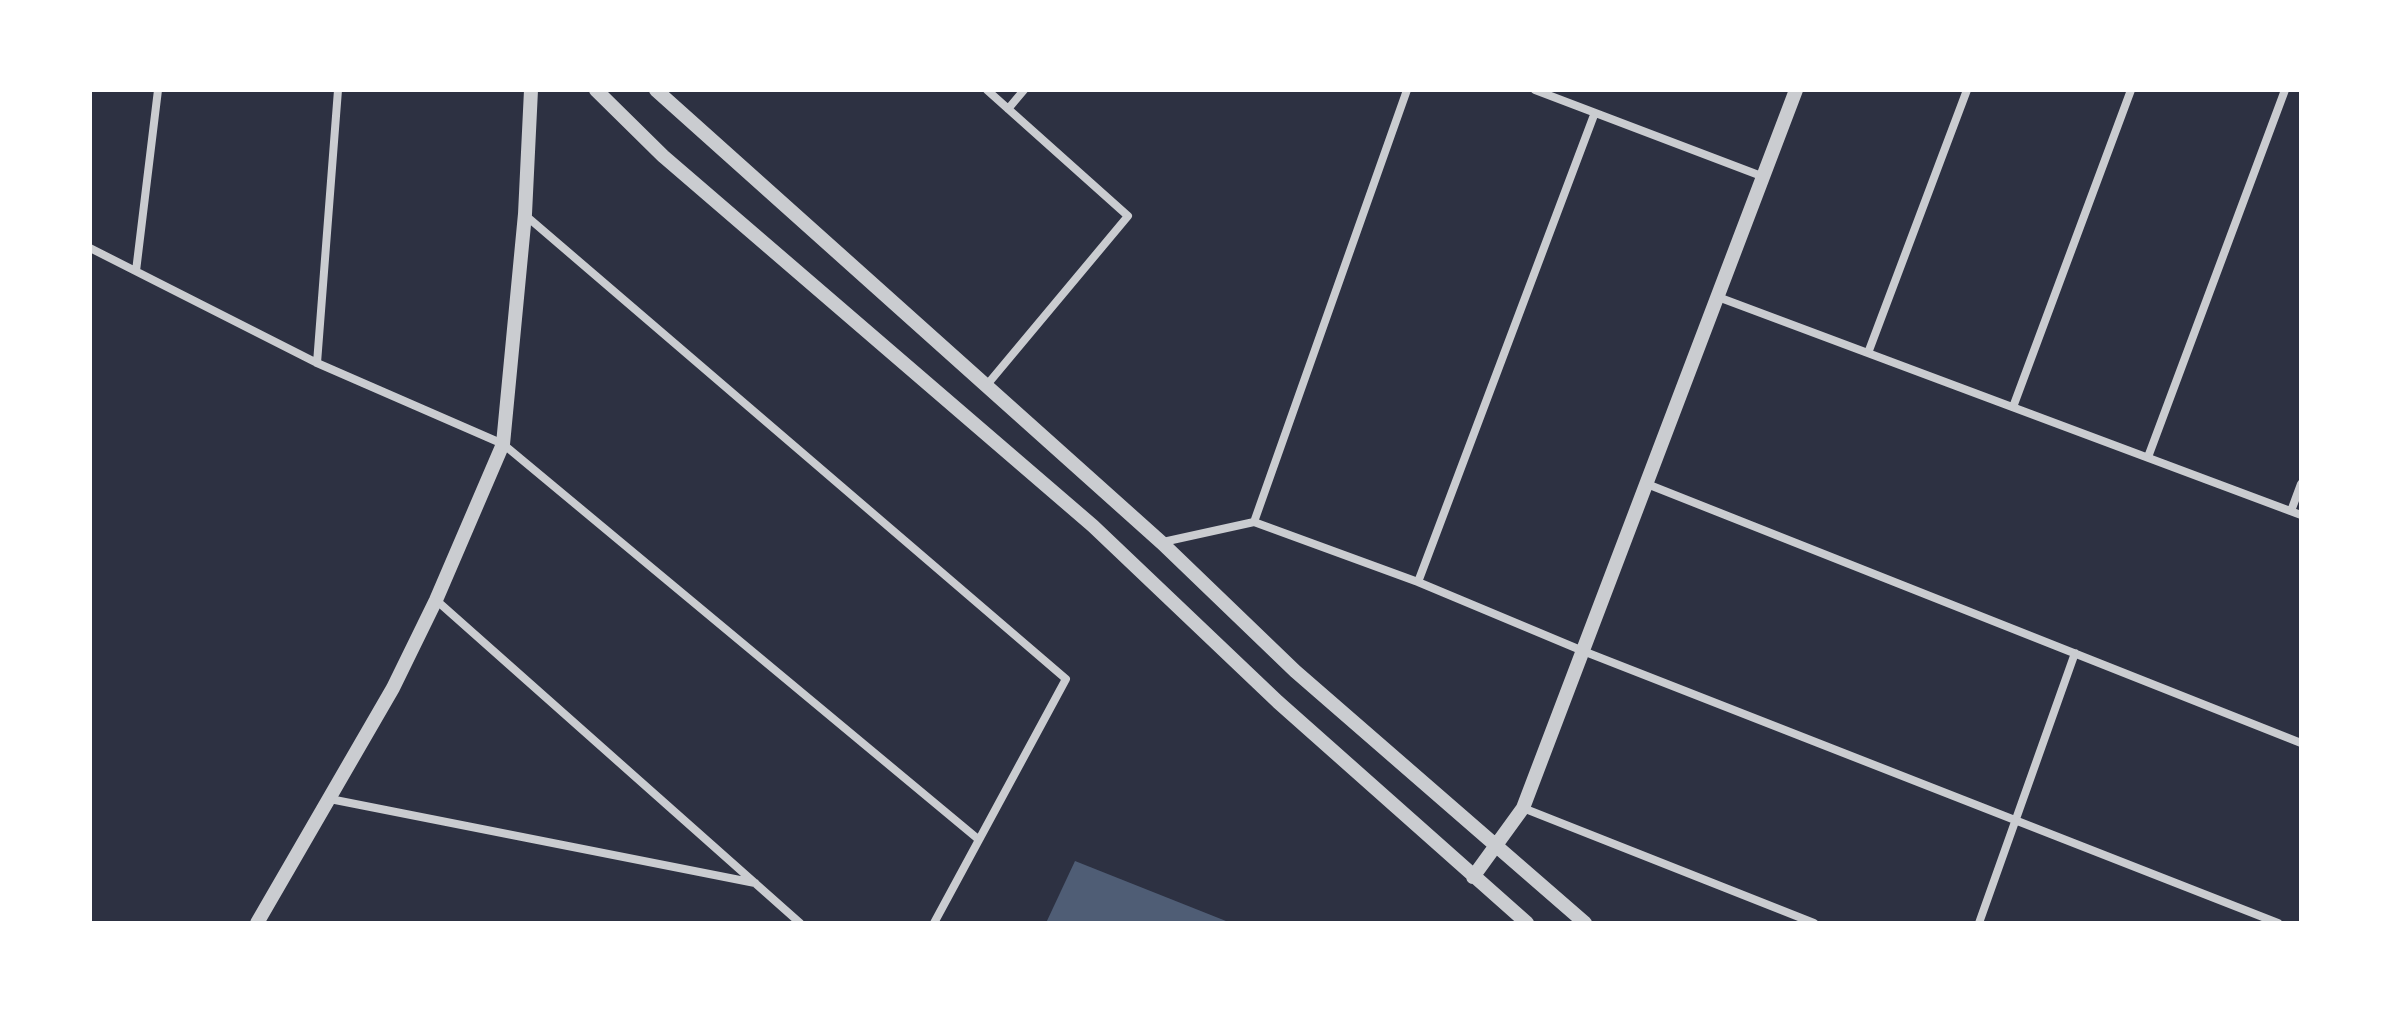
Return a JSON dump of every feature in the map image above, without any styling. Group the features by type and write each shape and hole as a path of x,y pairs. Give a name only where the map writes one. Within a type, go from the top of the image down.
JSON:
{"street":[{"path":"136,271 158,90"},
{"path":"317,363 338,90"},
{"path":"257,923 393,688 436,600 503,444 525,214 531,90"},
{"path":"596,90 687,176 1093,526 1278,702 1527,923"},
{"path":"656,90 1162,543 1295,671 1585,923"},
{"path":"985,387 1128,216 987,90"},
{"path":"1008,109 1024,90"},
{"path":"1254,522 1407,90"},
{"path":"1537,90 1594,115 1764,177"},
{"path":"1473,877 1499,846 1523,808 1796,90"},
{"path":"1868,353 1967,90"},
{"path":"2013,407 2131,90"},
{"path":"2148,457 2285,90"},
{"path":"1418,582 1594,115"},
{"path":"525,214 1066,679 934,923"},
{"path":"90,248 317,363 503,444 978,839"},
{"path":"1718,297 2301,515"},
{"path":"1647,484 2301,743"},
{"path":"2291,511 2301,484"},
{"path":"1162,543 1254,522 1418,582 1583,651 2278,923"},
{"path":"436,600 800,923"},
{"path":"1979,923 2075,653"},
{"path":"330,799 756,883"},
{"path":"1523,808 1814,923"}],"water":[{"path":"1075,861 1231,923 1046,923"}]}
